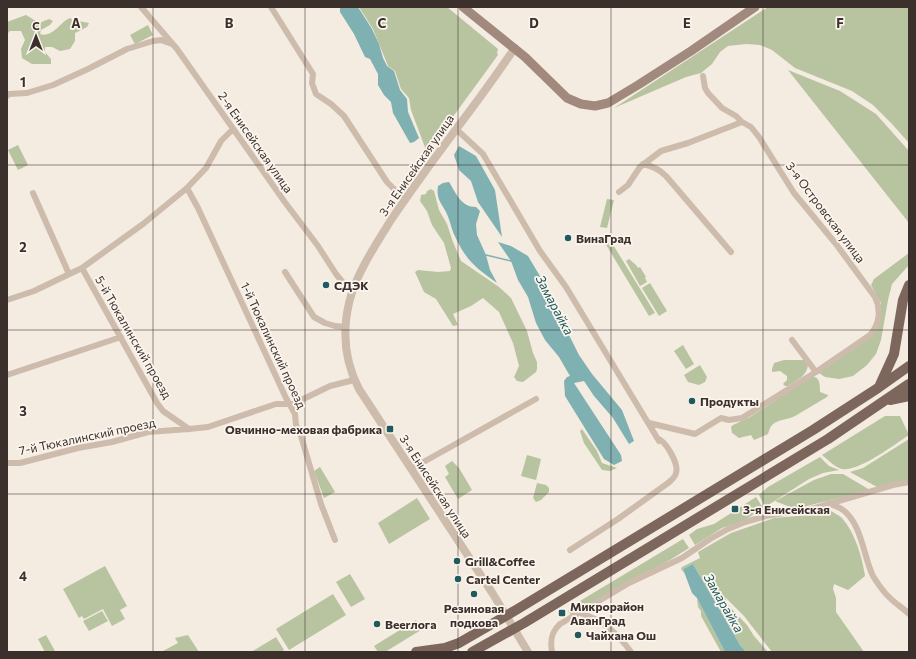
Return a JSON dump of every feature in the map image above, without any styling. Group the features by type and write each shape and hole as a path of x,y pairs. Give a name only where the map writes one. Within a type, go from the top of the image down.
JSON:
{"main road":[{"path":"463,7 515,48 567,98 587,106 601,105 619,97 652,77 755,7"},
{"path":"878,388 894,354 903,300 909,285"},
{"path":"416,652 445,648 458,643 506,616 813,430 909,366"},
{"path":"472,652 815,447 909,384"},
{"path":"886,400 909,396"}],"street":[{"name":"2-я Енисейская улица","path":"141,7 173,45 284,201 318,246 336,274 352,291"},
{"path":"271,7 313,74 312,83 316,94 331,104 344,116 387,182 397,192 406,198"},
{"path":"8,94 26,93 53,85 127,49 153,41 160,40 173,45"},
{"name":"3-я Енисейская улица","path":"515,48 424,172 376,244 352,291 345,327 345,342 347,358 354,380 528,652"},
{"name":"3-я Островская улица","path":"703,76 705,88 715,101 722,108 751,127 759,137 794,193 836,244 878,303 879,314 876,326 870,335 816,372"},
{"path":"619,192 628,185 643,164 660,151 688,143 742,122"},
{"path":"7,300 34,291 82,268 137,229 187,188 206,168 221,141 233,129"},
{"path":"456,129 483,154 540,251 566,287 658,439 661,439 665,443 677,467 674,477 668,483 618,519 570,550"},
{"path":"643,164 651,165 663,173 731,252"},
{"name":"1-й Тюкалинский проезд","path":"187,188 198,208 295,414 296,425 301,436 321,504 335,540"},
{"path":"33,194 70,274"},
{"name":"5-й Тюкалинский проезд","path":"82,268 157,403 167,414 189,429"},
{"path":"285,272 314,317 325,323 345,327"},
{"path":"7,375 121,337"},
{"path":"649,423 695,434 721,418 729,420 742,418 816,372 792,340"},
{"name":"7-й Тюкалинский проезд","path":"7,463 20,463 78,448 112,442 148,432 208,427 276,404 290,404 297,402 330,386 354,380"},
{"path":"411,469 536,399"},
{"path":"552,652 551,640 555,628 629,583 682,558 728,529 766,516 815,508 893,485 909,482"},
{"path":"828,504 840,508 848,515 860,537 873,575 890,599 909,614"},
{"path":"580,613 596,619 615,632 631,652"}],"green space":[{"path":"359,7 447,7 498,49 498,55 436,140 426,150 411,110 409,98 401,89 395,71 388,66 373,29"},
{"path":"768,7 909,7 909,143 873,105 852,91 795,68 772,50 760,45 746,44 728,46 720,52 712,64 701,73 686,77 614,108"},
{"path":"26,15 39,23 49,19 53,21 50,25 41,30 40,34 45,35 53,32 70,18 89,23 87,27 75,33 75,41 70,49 60,51 52,47 45,47 45,52 51,59 51,64 32,64 22,58 21,49 25,40 21,31 10,31 7,34 7,22"},
{"path":"148,25 153,35 135,44 130,35"},
{"path":"788,70 840,91 876,114 909,151 909,223"},
{"path":"18,145 28,165 18,170 8,150"},
{"path":"431,189 434,191 439,210 447,224 461,261 499,287 511,298 527,331 537,362 537,369 536,372 523,382 517,381 514,377 519,366 513,343 499,312 483,298 471,306 453,314 458,325 453,326 436,299 424,292 415,272 418,270 438,272 450,271 451,268 444,243 432,225 427,211 420,201 421,195 426,194 427,191"},
{"path":"607,199 614,200 607,228 600,227"},
{"path":"607,235 655,313 649,316 602,238"},
{"path":"909,253 909,265 892,284 881,340 876,354 867,365 853,376 839,379 825,377 819,373 862,342 879,325 881,303 871,285 874,279"},
{"path":"629,259 638,268 640,267 646,277 647,282 640,286 626,261"},
{"path":"650,283 667,311 659,316 642,288"},
{"path":"683,345 694,364 686,369 674,351"},
{"path":"784,360 804,360 808,365 804,375 788,386 783,384 787,380 787,376 780,371 772,372 774,363"},
{"path":"700,365 707,377 705,382 699,385 688,382 684,375"},
{"path":"811,377 818,379 820,384 820,392 828,395 827,397 795,416 774,423 768,434 754,440 751,435 739,438 732,433 731,427 733,425 750,417"},
{"path":"885,416 900,416 909,435 867,462 849,469 842,469 834,465 822,455"},
{"path":"582,429 597,451 602,463 617,468 610,471 602,470 584,443 580,431"},
{"path":"909,439 909,481 877,487 850,472 863,468"},
{"path":"527,455 541,459 536,480 521,476"},
{"path":"820,457 829,466 839,470 823,473 809,479 765,507 759,495 768,487"},
{"path":"452,461 459,468 472,490 458,499 445,477 449,474 445,466"},
{"path":"320,467 335,492 324,498 314,471"},
{"path":"831,474 843,474 870,490 795,509 775,501 814,480"},
{"path":"537,483 546,485 549,488 549,492 541,500 536,502 533,498"},
{"path":"756,497 763,508 745,520 722,528 695,545 689,535 697,529 714,524"},
{"path":"417,498 430,519 389,544 378,523"},
{"path":"831,511 841,517 847,524 857,545 862,561 865,576 848,590 834,584 833,589 836,598 836,612 864,652 772,652 744,616 725,597 728,605 747,625 754,636 768,652 746,652 740,645 693,564 683,569 685,574 681,569 682,567 700,558 698,552 731,533 774,518 809,515"},
{"path":"683,539 689,548 670,560 571,615 568,611 580,601"},
{"path":"105,566 127,606 120,610 125,619 112,626 103,609 84,619 82,616 79,618 63,589"},
{"path":"350,574 365,599 351,607 336,582"},
{"path":"333,594 346,615 289,650 276,629"},
{"path":"697,598 725,652 721,652 701,616"},
{"path":"102,611 108,621 89,631 83,621"},
{"path":"416,620 421,630 385,652 378,652 374,646"},
{"path":"46,635 55,651 54,652 45,652 38,639"},
{"path":"188,635 199,652 161,652 178,643 175,638"},
{"path":"276,637 284,650 281,652 251,652"}],"water":[{"path":"340,7 358,7 372,29 387,66 394,71 400,90 407,99 408,112 419,138 414,142 410,143 393,113 391,102 384,95 378,85 378,74 370,59 365,57 354,34 340,12"},
{"path":"459,146 476,156 495,190 502,237 478,202 471,181 459,170 454,155"},
{"path":"449,182 457,195 466,205 476,207 480,211 476,224 477,235 486,255 490,270 497,283 470,261 457,241 447,214 439,200 438,194 438,186"},
{"path":"498,242 511,246 528,256 556,303 566,329 579,355 592,374 622,410 634,441 629,444 613,418 594,396 584,381 574,383 621,455 622,461 614,465 604,459 565,396 564,381 570,376 559,357 545,340 536,323 528,297 518,280 511,261"},
{"path":"693,564 740,645 746,652 725,652 697,598 692,593 683,569"}],"waterway":[{"name":"Замарайка","path":"486,255 511,261"}],"place":[{"name":"ВинаГрад","path":"568,238"},
{"name":"СДЭК","path":"326,285"},
{"name":"Продукты","path":"692,401"},
{"name":"Овчинно-меховая фабрика","path":"390,429"},
{"name":"3-я Енисейская","path":"735,509"},
{"name":"Grill&Coffee","path":"457,561"},
{"name":"Cartel Center","path":"458,579"},
{"name":"Резиновая подкова","path":"474,594"},
{"name":"Микрорайон АванГрад","path":"562,613"},
{"name":"Beerлога","path":"377,624"},
{"name":"Чайхана Ош","path":"578,635"}]}
